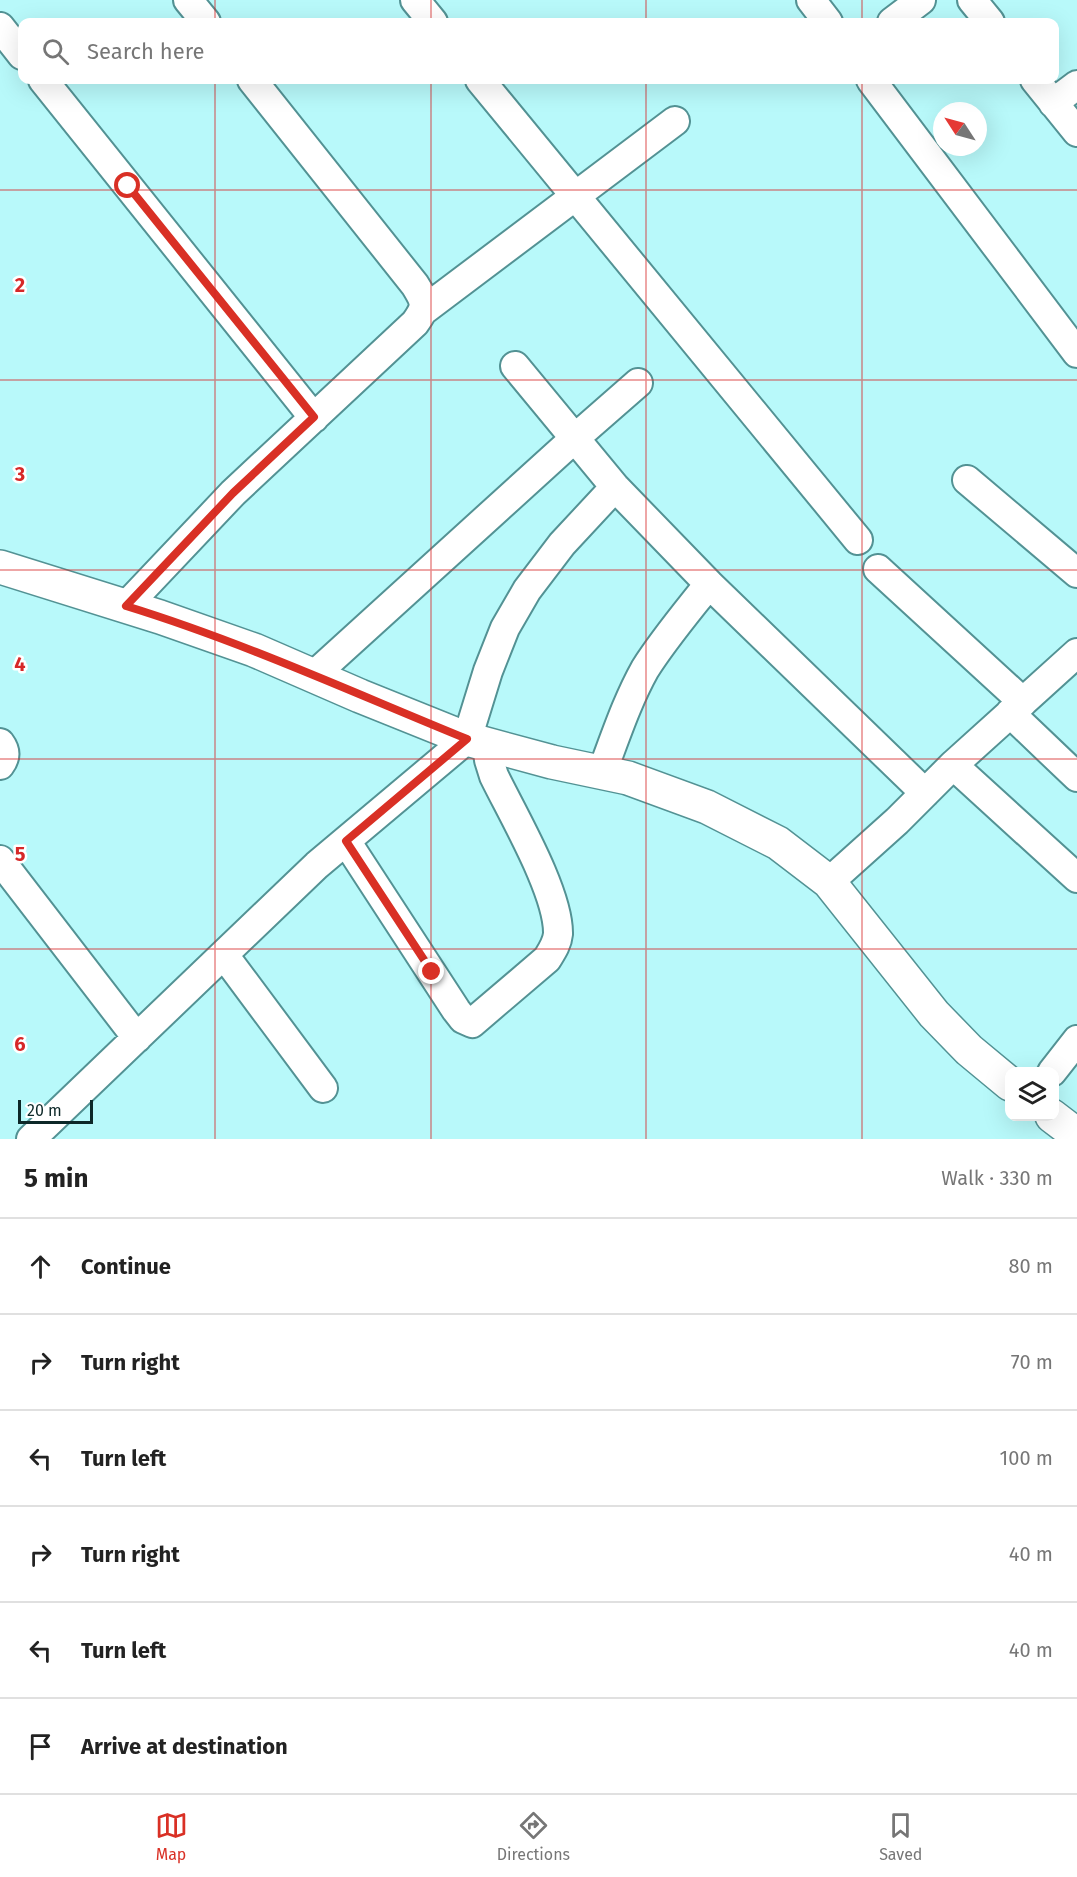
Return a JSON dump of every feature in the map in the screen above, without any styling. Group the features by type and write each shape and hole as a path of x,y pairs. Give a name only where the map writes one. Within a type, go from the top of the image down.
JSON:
{"street":[{"path":"188,0 203,18"},
{"path":"415,0 430,18"},
{"path":"811,0 825,18"},
{"path":"897,18 921,0"},
{"path":"972,0 987,18"},
{"path":"0,27 18,50"},
{"path":"45,84 314,417"},
{"path":"255,84 415,285 424,298 424,310"},
{"path":"483,84 858,540"},
{"path":"874,84 1077,353"},
{"path":"1038,84 1077,132"},
{"path":"1053,103 1077,85"},
{"path":"126,606 233,493 415,323 424,310 675,121"},
{"path":"515,366 615,487 709,584 925,793"},
{"path":"313,676 638,383"},
{"path":"967,480 1077,573"},
{"path":"346,841 463,1019 472,1023 547,959 558,937 557,918 538,865 494,776 489,760 477,742 488,671 505,628 527,590 562,544 615,487"},
{"path":"0,567 126,606 254,650 477,742 552,762 628,778 707,807 778,843 829,882 934,1014 969,1050 1005,1079"},
{"path":"878,569 1017,708 1077,777"},
{"path":"602,772 644,671 666,638 709,584"},
{"path":"829,882 953,765 1077,653"},
{"path":"32,1139 317,866 346,841 477,742"},
{"path":"0,743 5,751 5,758 0,765"},
{"path":"953,765 1077,878"},
{"path":"0,860 137,1038"},
{"path":"224,955 323,1088"},
{"path":"1055,1067 1077,1040"},
{"path":"1059,1121 1077,1135"}],"route":[{"path":"128,186 314,417 233,493 126,606 254,650 467,739 346,841 432,972"}]}
